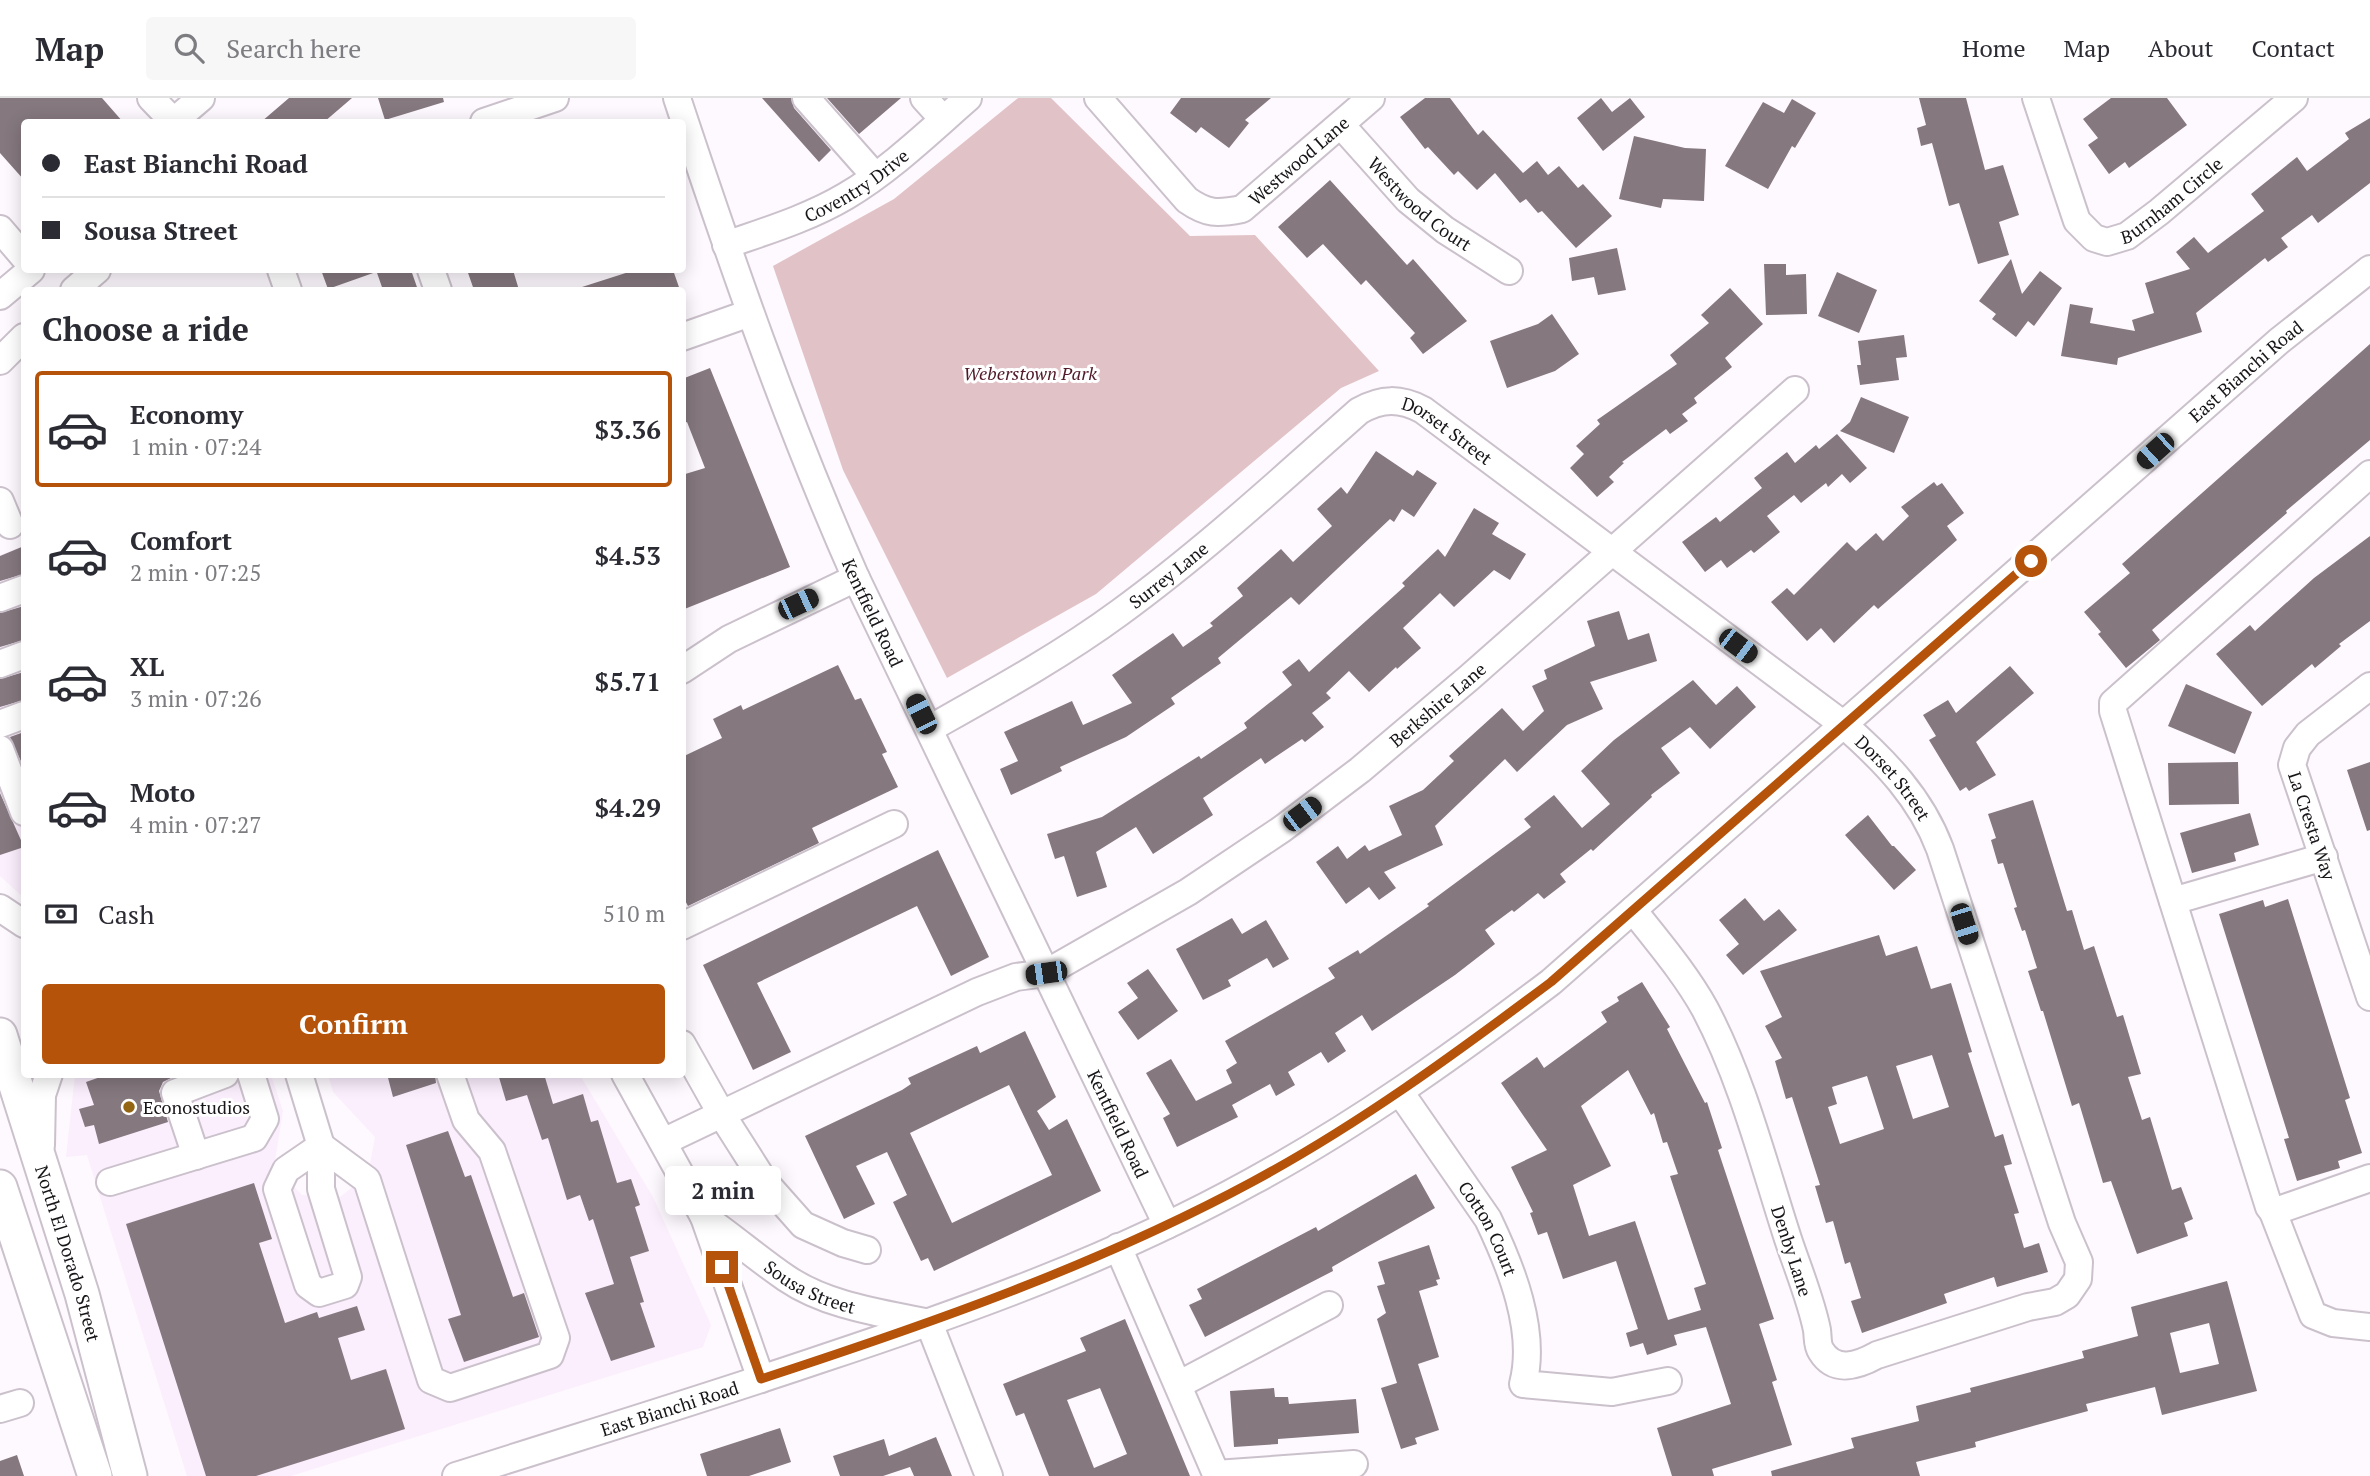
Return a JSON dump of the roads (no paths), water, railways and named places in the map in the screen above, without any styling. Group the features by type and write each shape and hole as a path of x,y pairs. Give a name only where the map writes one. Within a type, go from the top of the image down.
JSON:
{"main road":[{"name":"North El Dorado Street","path":"0,1035 82,1294 130,1476"},
{"path":"0,1187 95,1476"}],"street":[{"path":"151,98 171,119"},
{"path":"177,119 201,98"},
{"path":"493,119 555,98"},
{"name":"Kentfield Road","path":"677,98 684,119"},
{"path":"806,98 875,176"},
{"path":"924,98 943,119"},
{"name":"Coventry Drive","path":"726,245 799,218 845,197 875,176 968,98"},
{"name":"Westwood Lane","path":"1098,98 1187,200 1201,210 1220,213 1242,209 1371,98"},
{"name":"Burnham Circle","path":"2036,98 2077,221 2094,238 2107,242 2127,236 2159,212 2294,98"},
{"name":"Kentfield Road","path":"686,125 775,385 818,493 856,578 1167,1225"},
{"name":"Westwood Court","path":"1340,125 1408,200 1446,230 1509,271"},
{"path":"0,229 21,254"},
{"name":"East Bianchi Road","path":"456,1476 929,1323 1047,1278 1167,1225 1253,1181 1400,1092 1551,982 2279,341 2370,269"},
{"path":"0,296 27,273"},
{"path":"77,287 94,273"},
{"path":"686,336 750,313"},
{"path":"0,360 21,340"},
{"name":"Berkshire Lane","path":"1046,973 1188,892 1282,829 1360,770 1795,390"},
{"name":"Dorset Street","path":"1392,400 1409,402 1423,410 1844,725 1882,759 1924,813 1932,827 2062,1223 2079,1262 2075,1285"},
{"name":"Surrey Lane","path":"929,729 1024,675 1117,614 1185,561 1359,411 1373,403 1392,400"},
{"path":"2370,474 2113,703 2113,711 2269,1207 2313,1315 2333,1323 2370,1327"},
{"path":"686,667 729,639 856,578"},
{"path":"0,598 21,590"},
{"path":"0,664 21,655"},
{"name":"La Cresta Way","path":"2370,686 2308,734 2297,748 2292,765 2370,997"},
{"path":"0,724 21,716"},
{"path":"0,749 18,778"},
{"path":"686,924 894,824"},
{"path":"2173,901 2324,857"},
{"path":"0,908 21,922"},
{"name":"Denby Lane","path":"1633,910 1686,979 1704,1009 1728,1060 1817,1330 1818,1343 1829,1360 1856,1366 1877,1355 2028,1307 2055,1302 2067,1295 2075,1285"},
{"path":"663,1142 976,992 1016,977 1046,973"},
{"path":"686,1051 764,1181 803,1225 843,1243 867,1250"},
{"path":"40,1161 42,1095 48,1078"},
{"path":"196,1156 175,1093 214,1078"},
{"path":"110,1182 254,1138 265,1119 252,1078"},
{"path":"300,1078 321,1146 321,1189 348,1278 345,1285 319,1293 308,1285 277,1189 286,1170 321,1146"},
{"path":"321,1146 367,1180 431,1380 450,1388 550,1355 556,1338 492,1151 466,1119 451,1078"},
{"name":"Sousa Street","path":"627,1078 704,1217 761,1379"},
{"name":"Cotton Court","path":"1400,1092 1481,1209 1499,1241 1521,1309 1528,1364 1522,1384 1612,1392 1668,1381"},
{"path":"2273,1212 2370,1178"},
{"name":"Sousa Street","path":"704,1217 788,1279 821,1295 855,1307 929,1323"},
{"path":"1118,1247 1216,1475 1354,1464"},
{"path":"1178,1385 1329,1305"},
{"path":"929,1323 989,1476"}],"place":[{"name":"Econostudios","path":"129,1107"}],"park label":[{"name":"Weberstown Park","path":"1030,373"}]}
